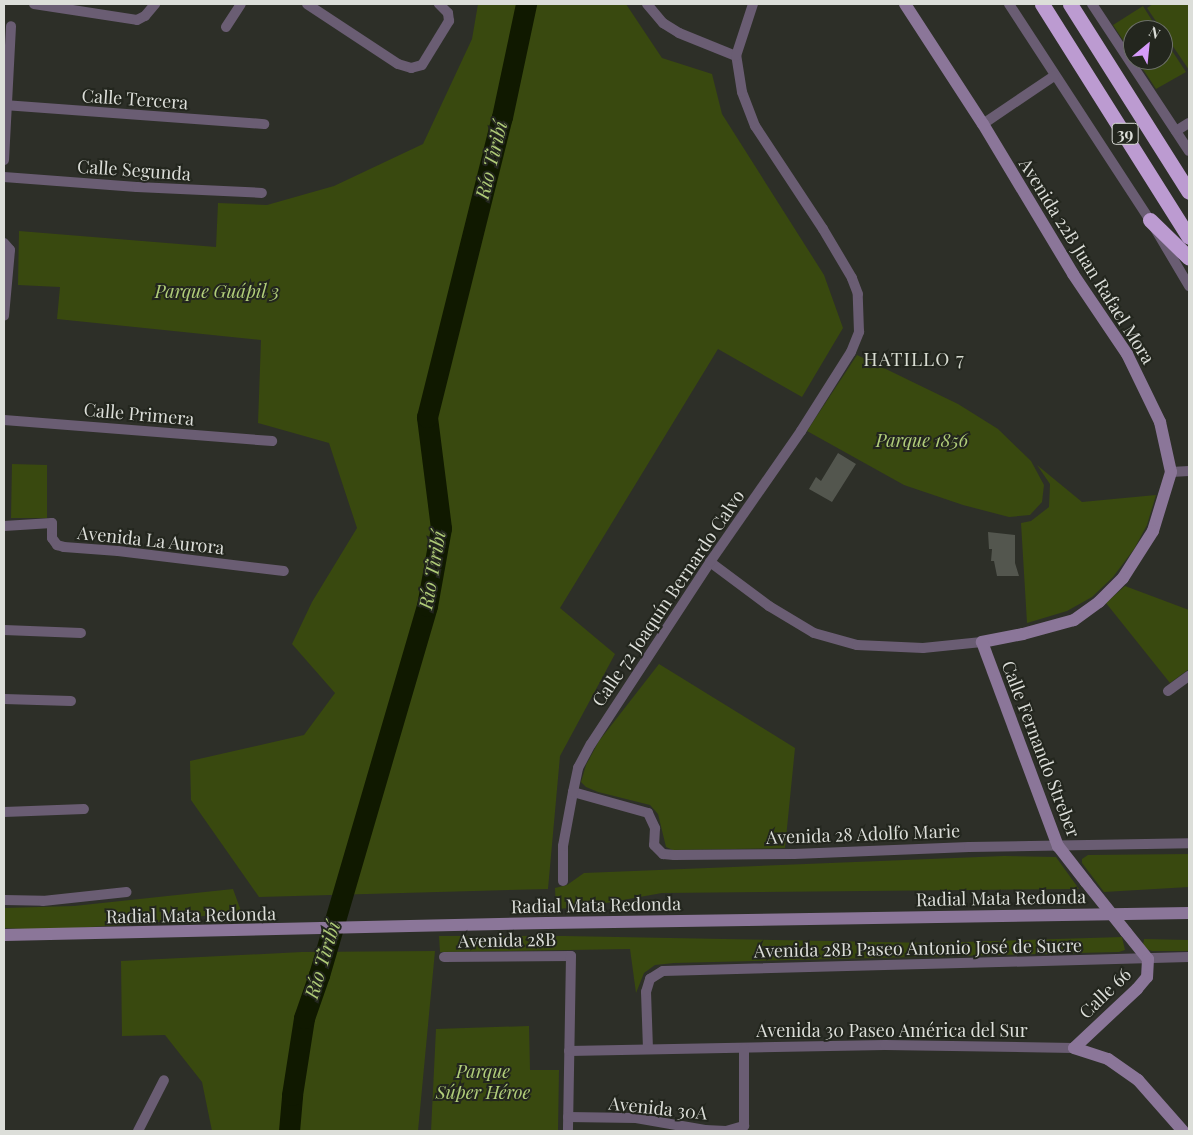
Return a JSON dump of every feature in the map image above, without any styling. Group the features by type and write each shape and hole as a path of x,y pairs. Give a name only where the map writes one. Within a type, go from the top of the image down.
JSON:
{"highway":[{"name":"39","path":"1042,4 1189,237"},
{"name":"39","path":"1070,4 1189,192"},
{"path":"1150,220 1189,258"}],"street":[{"path":"34,4 77,6 137,20 145,16 155,4"},
{"path":"226,27 241,4"},
{"path":"307,4 398,64 411,68 422,65 449,20 448,14 439,4"},
{"path":"646,4 663,23 679,33 736,56 753,4"},
{"name":"Avenida 22B Juan Rafael Mora","path":"905,4 983,124 1073,274 1127,354 1160,422 1171,472 1153,531 1124,578 1099,602 1074,620 1045,629 982,642"},
{"path":"1008,4 1150,220 1189,286"},
{"path":"1092,4 1189,152"},
{"path":"4,160 5,105 11,26"},
{"name":"Calle 72 Joaquín Bernardo Calvo","path":"563,882 563,846 578,768 591,744 710,562 801,431 851,352 859,332 858,294 852,278 818,221 756,126 742,92 736,56"},
{"path":"983,124 1054,76"},
{"name":"Calle Tercera","path":"5,105 264,124"},
{"path":"1176,131 1189,123"},
{"name":"Calle Segunda","path":"4,177 137,188 262,193"},
{"path":"4,243 10,250 4,316"},
{"name":"Calle Primera","path":"4,420 272,441"},
{"path":"1171,472 1189,470"},
{"name":"Avenida La Aurora","path":"4,526 52,523 52,538 57,546 118,550 284,571"},
{"path":"710,562 769,606 814,633 857,645 923,648 982,642"},
{"path":"4,630 81,633"},
{"name":"Calle Fernando Streber","path":"982,642 1058,846 1148,959"},
{"path":"1168,691 1189,676"},
{"path":"4,699 71,701"},
{"name":"Avenida 28 Adolfo Marie","path":"573,792 648,813 655,828 654,845 663,854 794,854 1189,843"},
{"path":"4,812 84,809"},
{"path":"4,900 43,901 127,892"},
{"name":"Radial Mata Redonda","path":"4,935 153,934 531,924 1189,913"},
{"name":"Avenida 28B","path":"444,957 571,956 569,1051"},
{"name":"Avenida 28B Paseo Antonio José de Sucre","path":"648,1049 646,992 650,979 662,971 1189,957"},
{"name":"Calle 66","path":"1074,1048 1095,1026 1137,989 1146,977 1148,959"},
{"name":"Avenida 30 Paseo América del Sur","path":"569,1051 885,1045 1074,1048 1108,1060 1138,1080 1183,1131"},
{"name":"Avenida 30A","path":"568,1117 636,1118 705,1130 726,1131 744,1126 744,1048"},
{"path":"568,1131 569,1051"},
{"path":"138,1131 164,1080"}],"green space":[{"name":"Parque Guápil 3","path":"478,4 626,4 662,58 712,74 722,114 824,275 843,328 802,397 718,349 560,608 615,654 560,756 548,889 259,897 191,800 190,761 304,735 335,693 292,644 312,602 357,528 329,443 258,423 261,340 57,319 60,287 18,285 19,231 216,247 218,203 267,205 334,186 423,144 472,39"},
{"path":"1153,4 1189,4 1189,70 1173,46 1173,20 1155,20 1147,8"},
{"path":"1143,6 1152,20 1123,20 1123,40 1113,25"},
{"path":"1173,52 1186,72 1156,89 1144,70 1173,70"},
{"name":"Parque 1856","path":"857,355 958,404 998,429 1031,461 1044,485 1042,502 1030,515 1009,517 963,505 904,485 807,431"},
{"path":"12,464 47,465 47,518 11,518"},
{"path":"1037,465 1082,502 1156,495 1147,525 1134,549 1113,577 1092,597 1067,611 1027,623 1021,523 1031,521 1049,507 1050,484"},
{"path":"1125,586 1189,610 1189,669 1170,683 1106,603"},
{"path":"659,664 795,748 785,848 673,850 666,847 658,814 650,805 598,792 586,787 581,782 586,765 599,741"},
{"path":"1189,854 1189,887 1104,892 1082,863 1082,859 1088,855"},
{"path":"1004,856 1056,857 1079,889 662,893 584,907 556,909 555,888 567,885 584,873"},
{"path":"233,889 241,911 151,923 46,930 4,928 4,908 74,906"},
{"path":"439,936 564,936 933,943 1122,937 1125,950 1119,952 674,963 655,965 644,973 636,993 630,949 440,952"},
{"path":"1144,939 1189,940 1189,951 1152,951 1146,949 1143,945"},
{"path":"435,951 418,1131 212,1131 202,1082 165,1035 122,1036 121,961 302,952"},
{"name":"Parque Súper Héroe","path":"529,1026 530,1070 559,1070 558,1131 431,1131 436,1029"}],"building":[{"path":"838,453 856,464 832,502 809,489 816,477 821,481"},
{"path":"988,532 1015,535 1015,563 1019,576 997,576 994,561 991,561 992,549 989,549"}],"waterway":[{"name":"Río Tiribí","path":"289,1131 292,1095 304,1018 319,975 427,606 441,528 427,417 502,117 526,4"}],"district":[{"name":"HATILLO 7","path":"914,359"}]}
